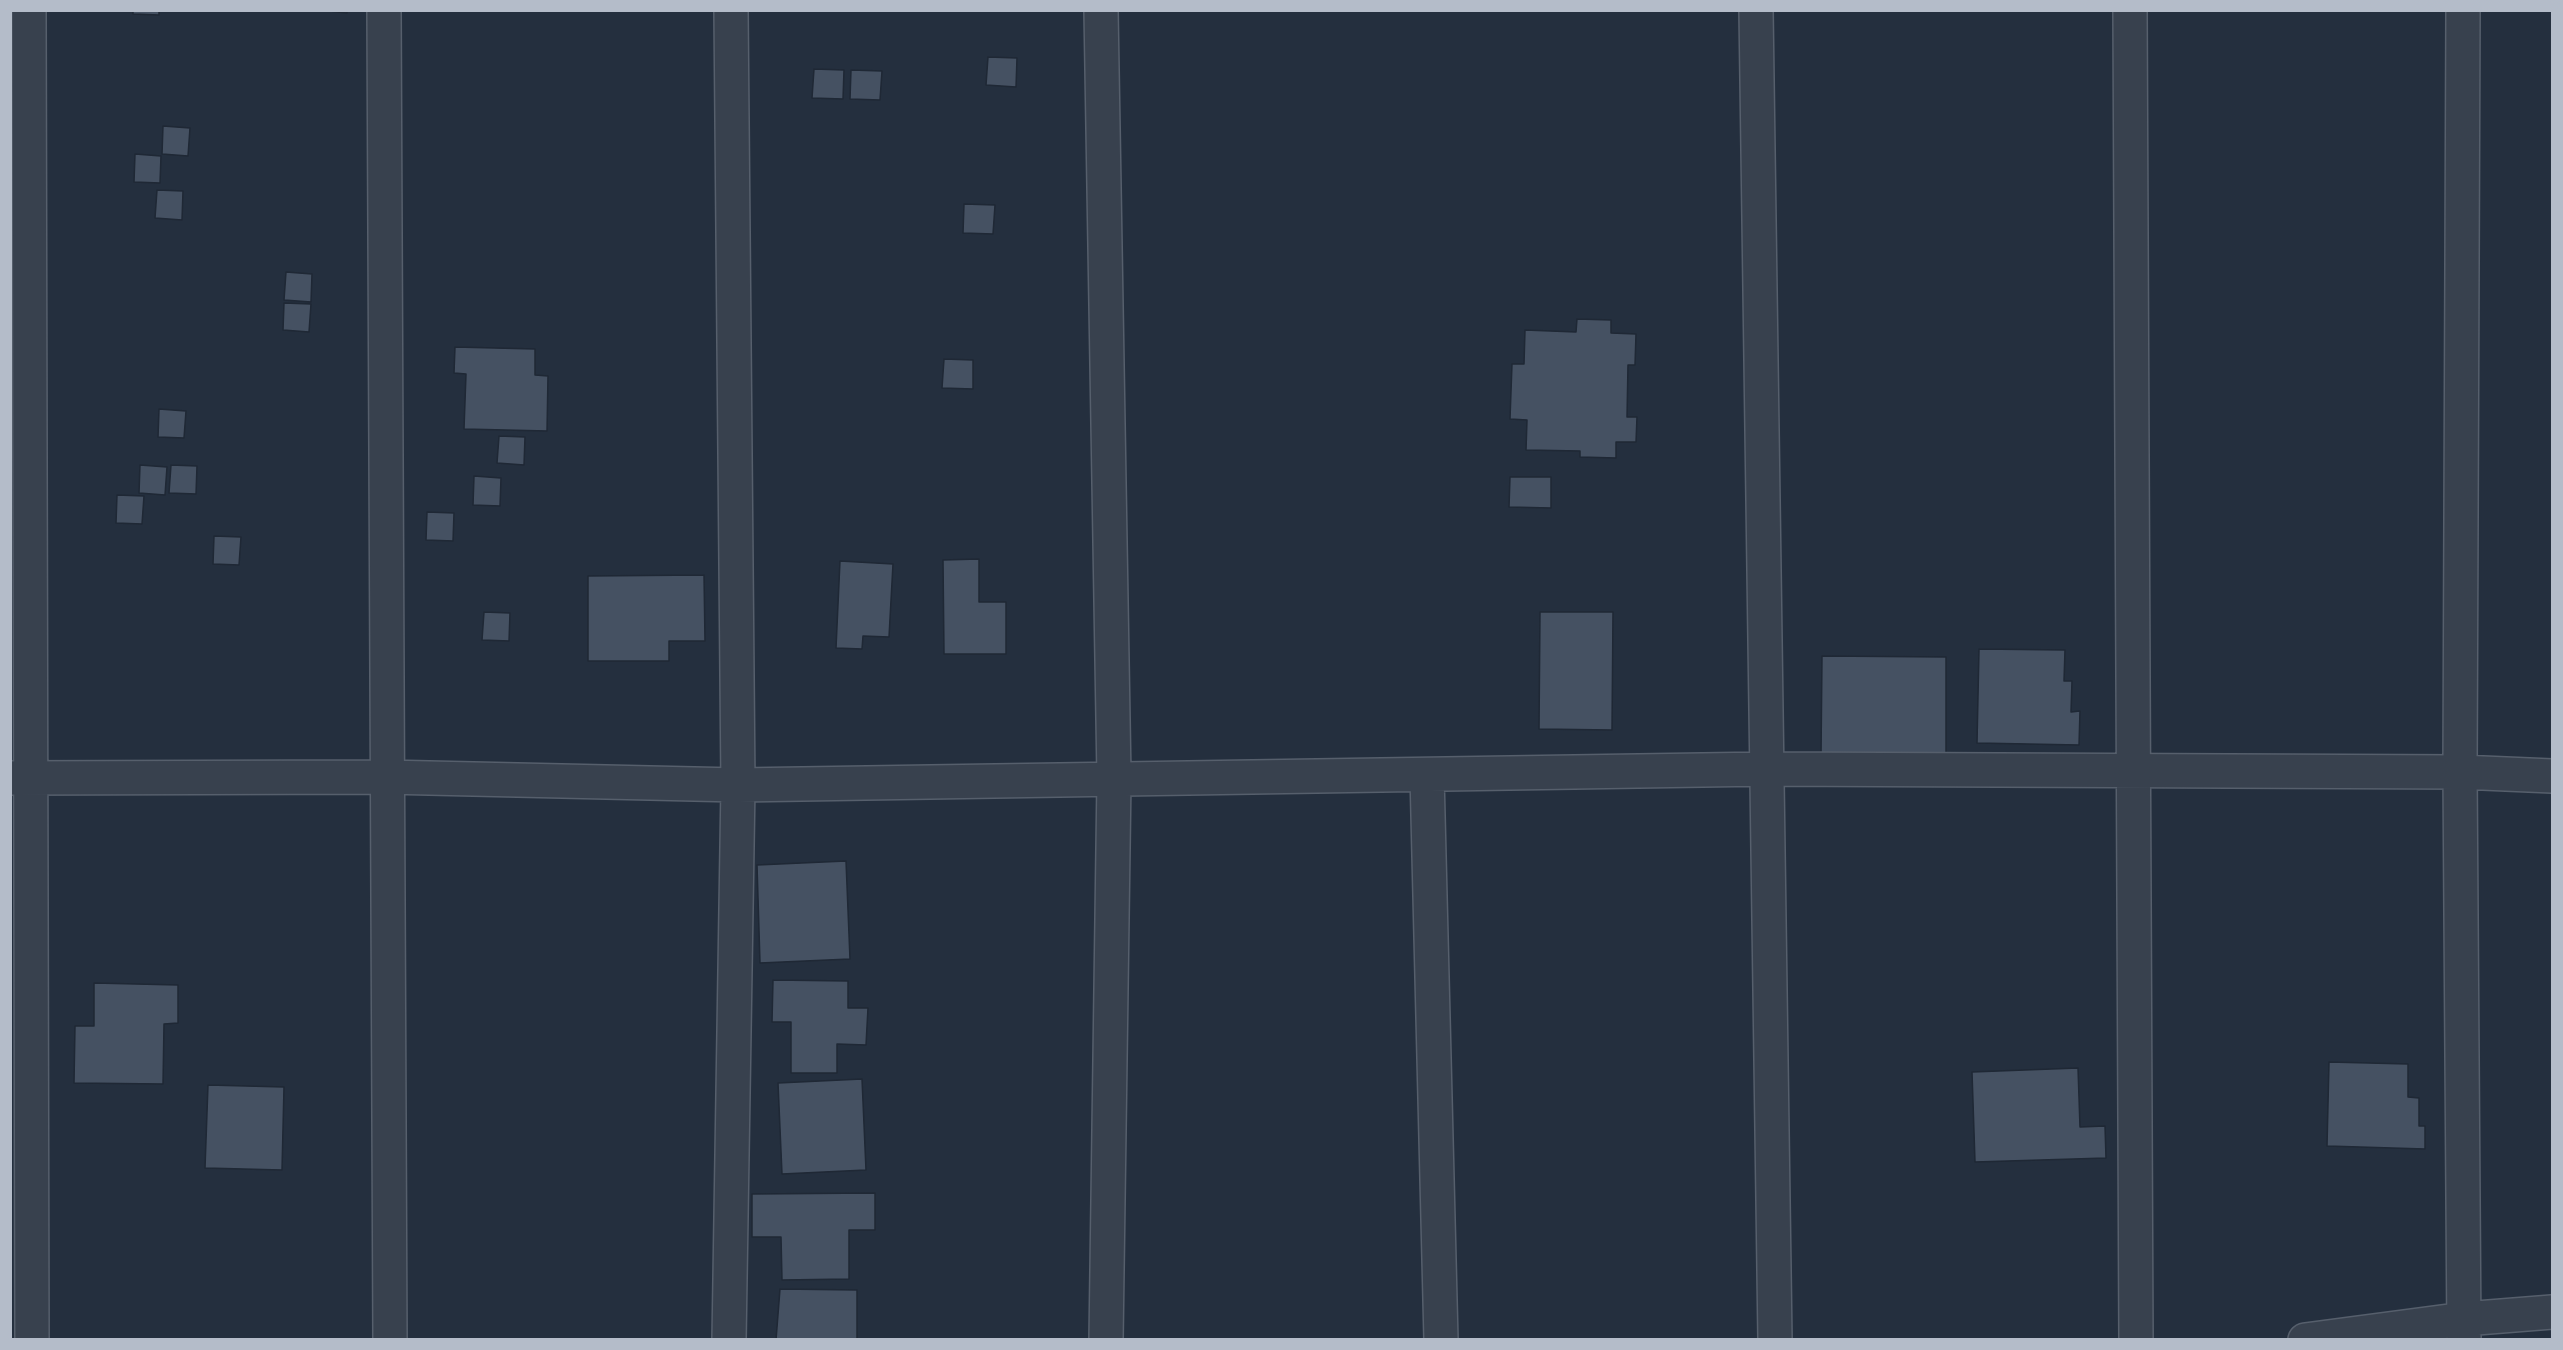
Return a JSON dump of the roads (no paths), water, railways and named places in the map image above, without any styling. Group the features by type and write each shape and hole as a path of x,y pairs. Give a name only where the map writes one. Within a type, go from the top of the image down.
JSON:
{"street":[{"path":"29,10 20,778 32,1340"},
{"path":"384,10 385,777 390,1340"},
{"path":"729,1340 738,785 731,10"},
{"path":"1101,10 1114,778 1106,1340"},
{"path":"1756,10 1775,1340"},
{"path":"2130,10 2136,1340"},
{"path":"2463,10 2460,772 2464,1329"},
{"path":"20,778 385,777 738,785 1767,769 2460,772 2553,776"},
{"path":"1426,775 1441,1340"},
{"path":"2305,1340 2464,1329 2553,1312"}]}
